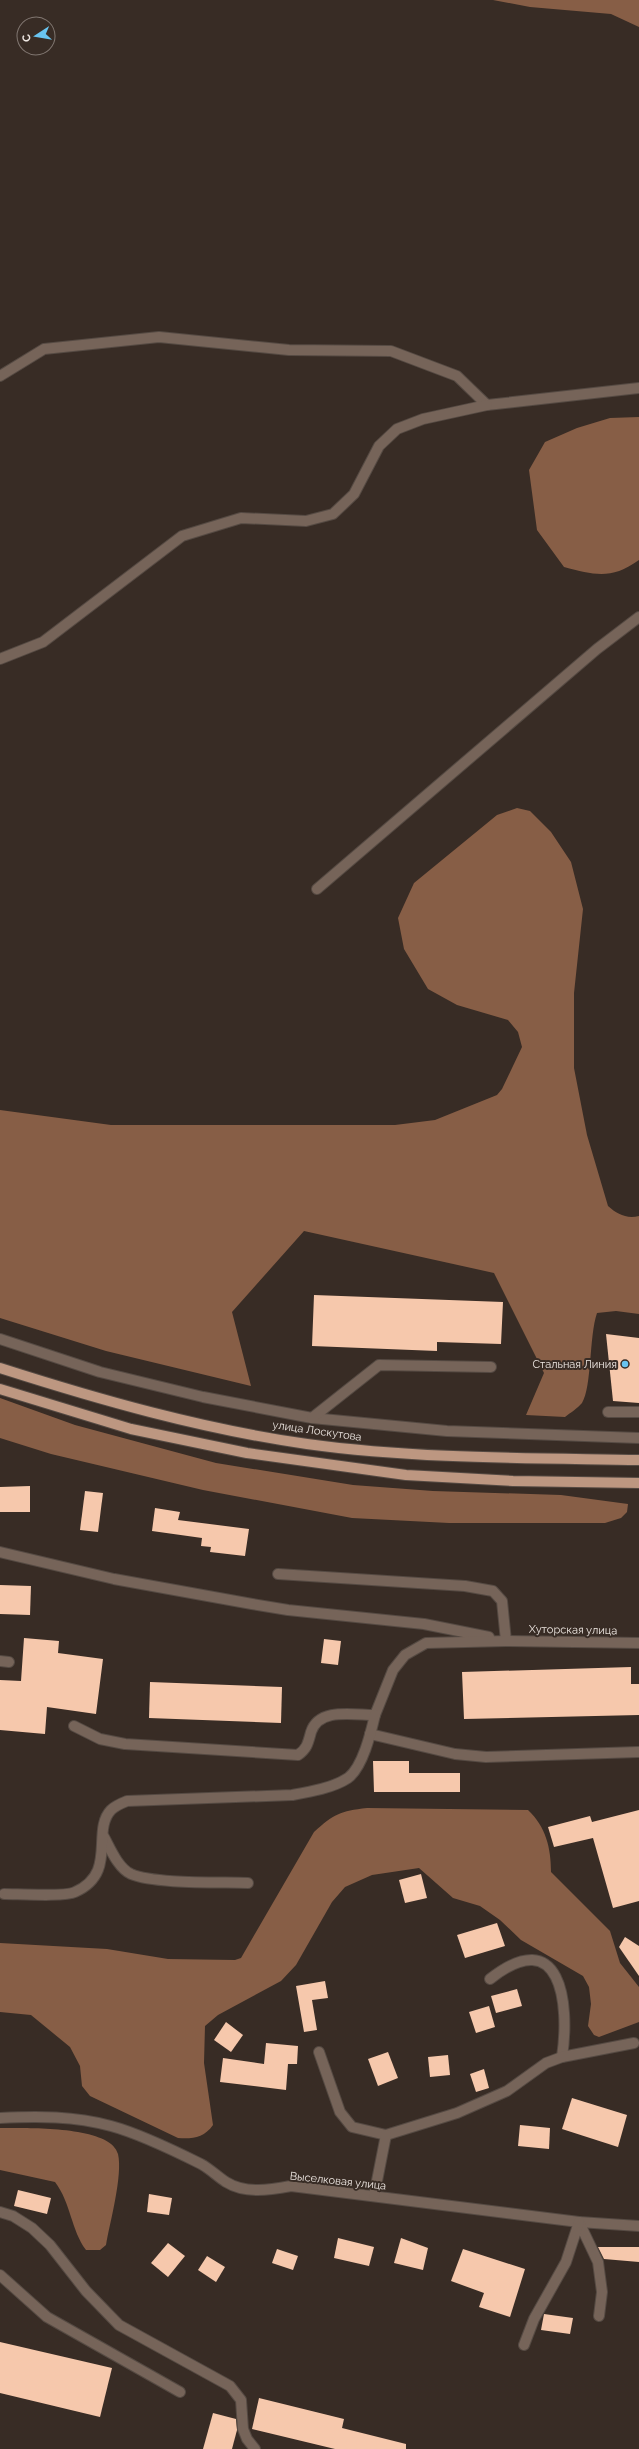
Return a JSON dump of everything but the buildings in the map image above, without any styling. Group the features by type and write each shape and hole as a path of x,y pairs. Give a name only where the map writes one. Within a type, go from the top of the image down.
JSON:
{"main road":[{"name":"улица Лоскутова","path":"0,1368 94,1398 198,1424 306,1444 443,1456 639,1460"},
{"path":"0,1389 131,1429 247,1453 406,1475 513,1481 639,1483"}],"street":[{"path":"0,376 44,349 159,337 289,350 391,351 457,376 487,405"},
{"path":"0,659 43,642 182,536 241,518 306,521 333,514 354,494 378,446 397,428 423,419 487,405 639,388"},
{"path":"317,889 597,649 639,618"},
{"path":"0,1339 100,1372 203,1397 312,1418 447,1431 639,1438"},
{"path":"312,1418 379,1365 491,1367"},
{"path":"608,1412 639,1412"},
{"path":"0,1552 114,1579 252,1604 288,1610 424,1624 506,1641"},
{"path":"278,1574 465,1586 493,1591 502,1601 506,1641"},
{"path":"4,1894 74,1893 88,1884 102,1863 104,1821 111,1810 127,1801 292,1795 312,1791 348,1778 370,1734 387,1679 405,1655 426,1643 506,1641"},
{"name":"Хуторская улица","path":"506,1641 639,1643"},
{"path":"74,1726 100,1739 125,1744 298,1755 306,1749 314,1723 325,1715 375,1715"},
{"path":"370,1734 455,1754 486,1757 638,1752"},
{"path":"104,1836 118,1861 130,1873 150,1878 248,1883"},
{"path":"490,1979 502,1970 528,1959 538,1959 550,1967 562,1992 566,2030 562,2057"},
{"path":"319,2052 340,2112 352,2127 386,2135 457,2113 507,2091 546,2063 562,2057 634,2043"},
{"name":"Выселковая улица","path":"0,2118 43,2116 78,2119 112,2127 202,2165 227,2183 250,2189 269,2190 291,2186 579,2222 639,2226"},
{"path":"374,2196 386,2135"},
{"path":"0,2212 13,2216 32,2228 50,2245 86,2291 119,2324 230,2386 241,2400 243,2429 247,2439 255,2449"},
{"path":"579,2222 598,2262 602,2292 599,2316"},
{"path":"524,2345 534,2319 566,2262 579,2222"},
{"path":"0,2275 47,2317 180,2392"}],"shaded area":[{"path":"493,0 639,0 639,27 611,14 530,7"},
{"path":"639,417 639,560 620,571 603,574 594,574 564,567 537,530 529,470 545,442 577,428 610,418"},
{"path":"517,808 530,811 551,832 571,862 583,909 574,993 574,1068 587,1135 608,1206 622,1215 630,1217 639,1216 639,1314 616,1311 597,1313 594,1323 589,1374 585,1395 582,1403 576,1409 565,1417 526,1415 544,1373 494,1273 304,1231 232,1312 251,1386 106,1351 0,1318 0,1110 111,1125 395,1125 435,1120 497,1095 502,1089 522,1047 518,1032 508,1020 457,1005 428,989 404,949 398,918 414,883 497,815"},
{"path":"0,1398 75,1425 216,1463 353,1485 433,1491 561,1495 628,1504 627,1512 621,1518 605,1523 449,1523 352,1518 203,1490 51,1454 0,1438"},
{"path":"367,1808 528,1810 539,1823 546,1838 550,1855 551,1872 610,1931 620,1963 639,1987 639,2022 599,2037 594,2035 588,2026 591,2004 589,1987 583,1976 521,1940 500,1920 480,1906 453,1898 419,1868 372,1875 345,1887 332,1902 296,1965 281,1981 218,2015 205,2026 204,2063 213,2125 206,2133 197,2137 178,2138 90,2096 82,2086 80,2066 70,2047 31,2015 0,2012 0,1943 107,1949 168,1959 235,1960 241,1958 314,1832 338,1814 350,1810"},
{"path":"0,2128 65,2130 84,2133 100,2138 112,2145 118,2154 119,2174 106,2245 100,2250 86,2250 77,2234 64,2199 55,2182 0,2170"}],"place":[{"name":"Стальная Линия","path":"625,1364"}]}
